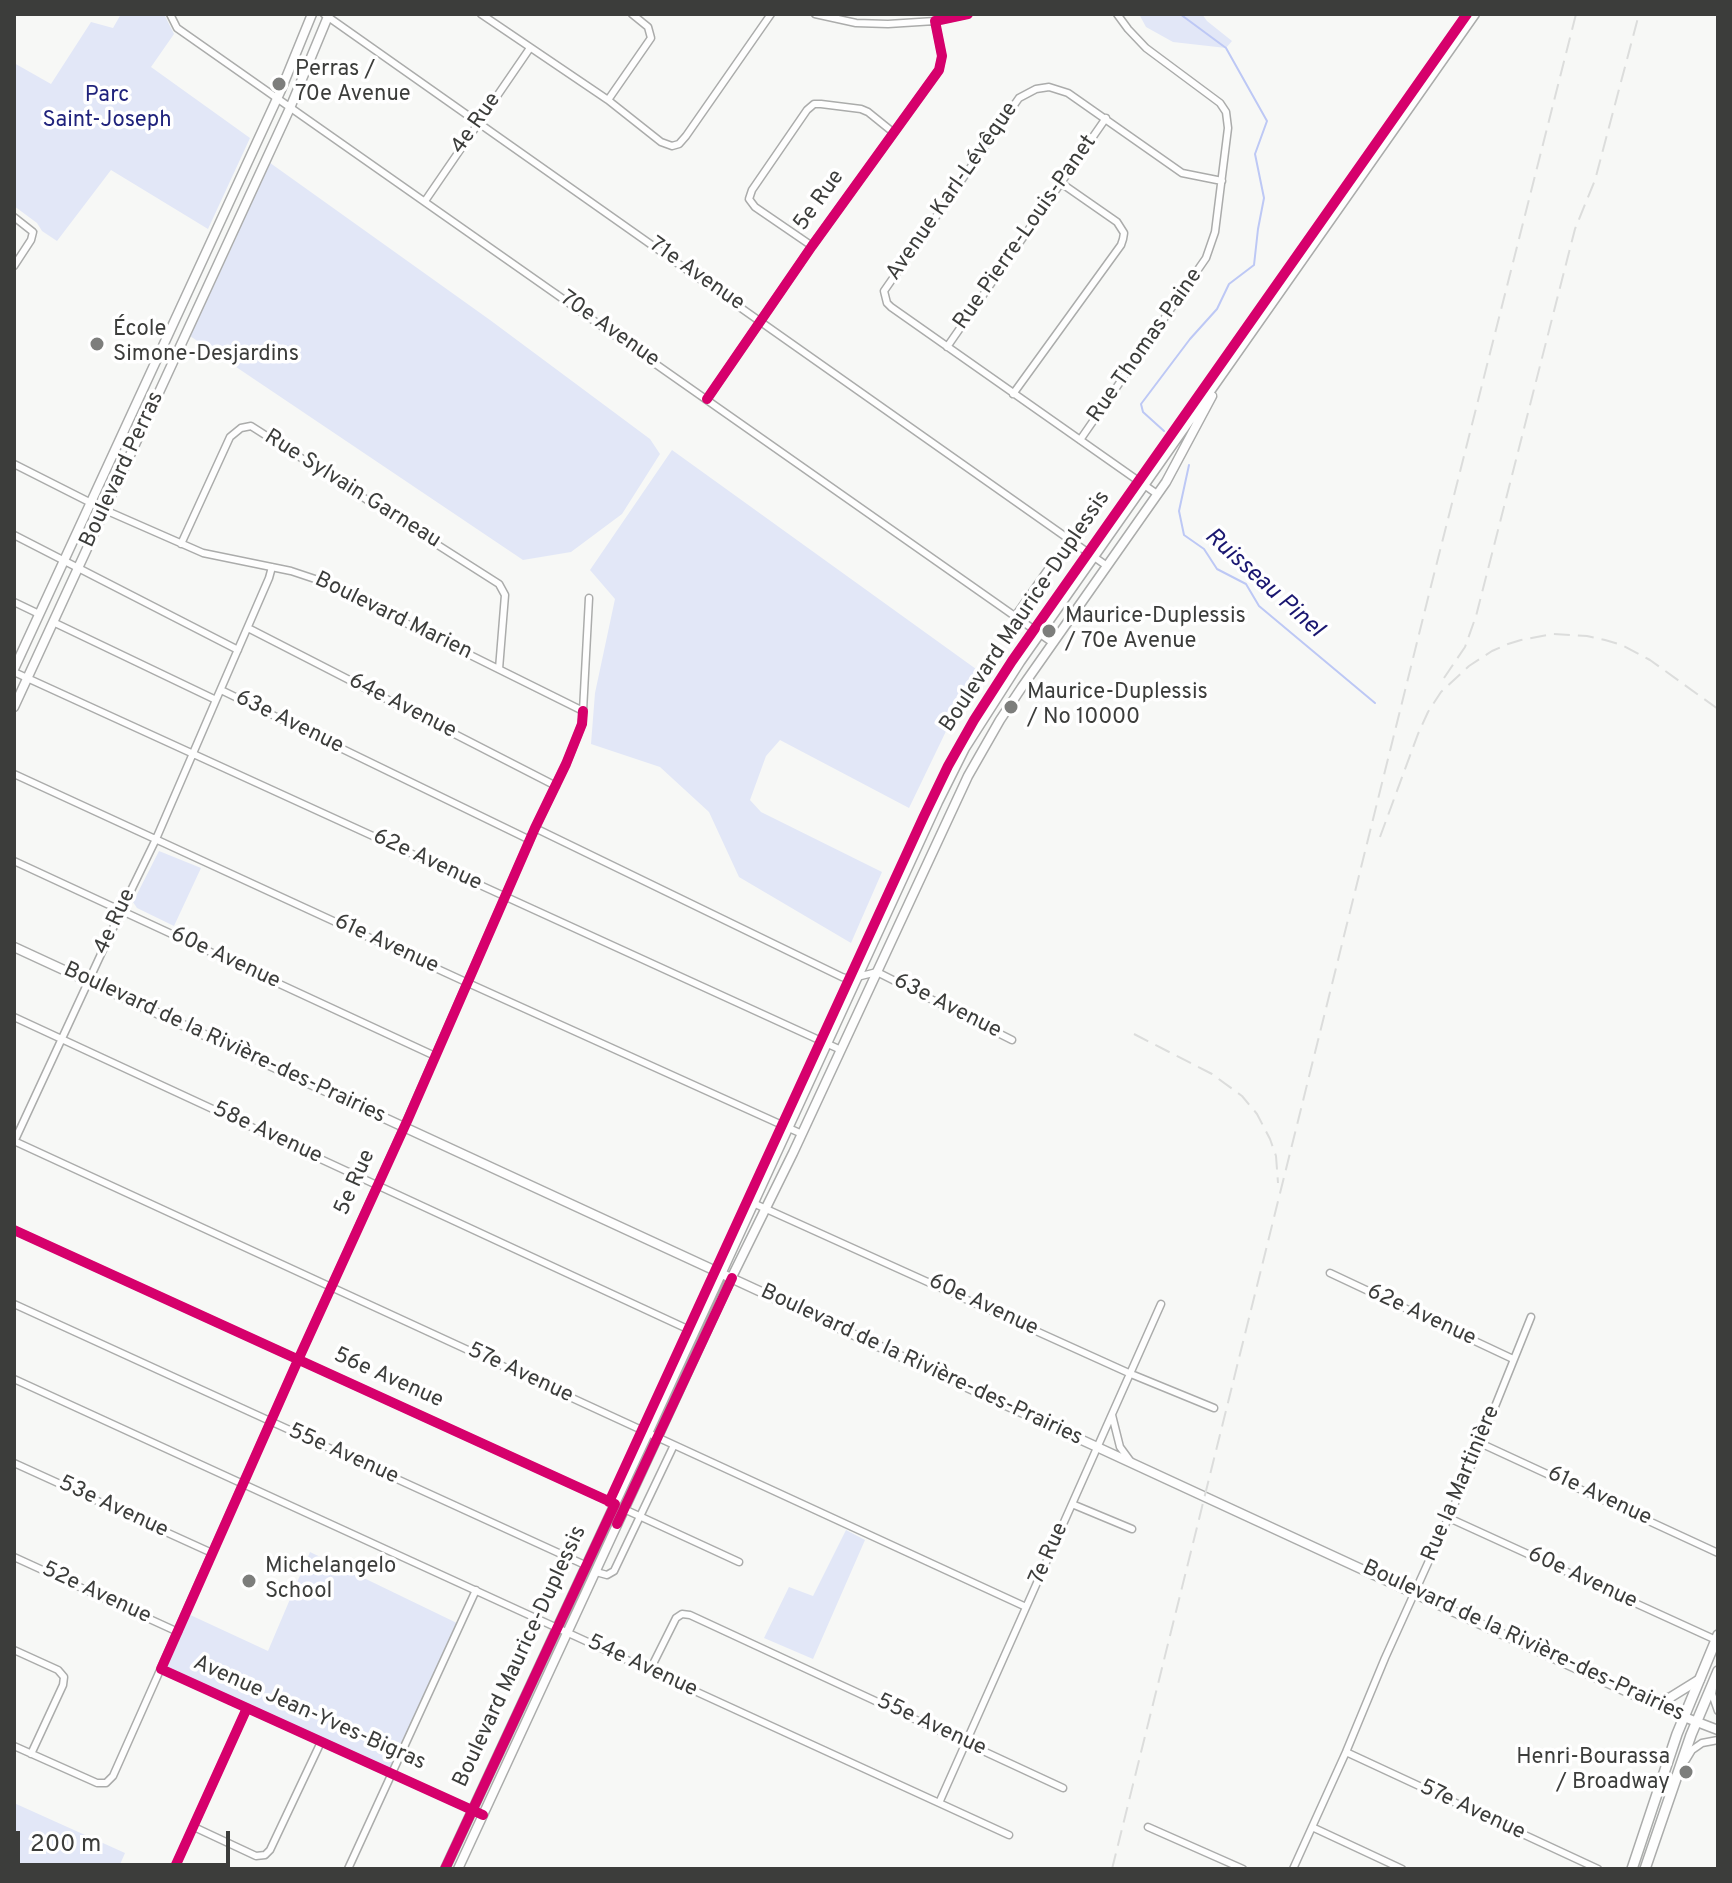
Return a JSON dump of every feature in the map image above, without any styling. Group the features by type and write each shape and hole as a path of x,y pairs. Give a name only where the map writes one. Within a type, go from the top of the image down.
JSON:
{"main road":[{"path":"1632,1869 1684,1717 1717,1637"},
{"path":"1645,1869 1673,1785 1716,1676"}],"street":[{"name":"70e Avenue","path":"170,14 177,28 1053,643"},
{"name":"Boulevard Perras","path":"14,671 277,99 312,14"},
{"path":"481,14 608,100 661,142 672,146 679,144 771,14"},
{"path":"608,100 651,38 648,27 632,14"},
{"path":"815,14 872,24 935,21 968,14"},
{"name":"Rue Thomas Paine","path":"1080,440 1206,258 1215,232 1228,128 1223,108 1216,99 1146,48 1117,14"},
{"name":"Boulevard Maurice-Duplessis","path":"445,1869 965,748 1040,633 1475,14"},
{"name":"Boulevard Perras","path":"14,707 290,108 327,15"},
{"name":"71e Avenue","path":"327,15 1107,566"},
{"name":"5e Rue","path":"707,399 941,66 935,21"},
{"name":"4e Rue","path":"425,201 530,48"},
{"name":"Avenue Karl-Lévêque","path":"947,347 887,303 884,291 887,284 1019,98 1042,87 1055,88 1106,118"},
{"path":"812,246 755,207 749,199 752,190 807,110 814,104 861,109 894,133"},
{"path":"1106,118 1182,173 1222,181"},
{"name":"Rue Pierre-Louis-Panet","path":"947,347 1106,118"},
{"path":"1013,394 1123,239 1124,233 1117,222 1061,183"},
{"path":"14,217 33,232 14,266"},
{"path":"947,347 1157,494"},
{"name":"Boulevard Maurice-Duplessis","path":"458,1869 979,756 1000,720 1166,482 1231,361"},
{"name":"Rue Sylvain Garneau","path":"181,544 230,437 241,428 251,426 499,584 505,595 499,669"},
{"name":"Boulevard Marien","path":"14,464 181,544 219,557 272,567 321,581 583,711"},
{"path":"14,535 238,650"},
{"path":"1015,616 1070,538"},
{"path":"221,690 272,567"},
{"name":"5e Rue","path":"31,1754 97,1783 106,1783 113,1776 582,724 589,598"},
{"path":"14,602 39,614"},
{"name":"63e Avenue","path":"53,622 216,700 221,690 530,840"},
{"name":"64e Avenue","path":"248,628 556,786"},
{"name":"62e Avenue","path":"14,671 841,1050"},
{"name":"4e Rue","path":"14,1141 156,839 216,700"},
{"path":"965,748 979,756"},
{"name":"61e Avenue","path":"14,774 802,1134"},
{"path":"535,828 842,977 857,977"},
{"name":"60e Avenue","path":"14,861 435,1056"},
{"name":"Boulevard de la Rivière-des-Prairies","path":"14,947 1642,1698 1718,1730"},
{"name":"63e Avenue","path":"857,977 877,972 1012,1040"},
{"name":"58e Avenue","path":"14,1017 694,1332"},
{"name":"57e Avenue","path":"14,1141 1026,1607"},
{"name":"60e Avenue","path":"752,1203 1131,1374 1214,1408"},
{"name":"56e Avenue","path":"14,1230 615,1504"},
{"name":"62e Avenue","path":"1330,1273 1513,1359"},
{"name":"55e Avenue","path":"14,1304 585,1565"},
{"name":"7e Rue","path":"939,1803 1161,1304"},
{"name":"Rue la Martinière","path":"1293,1869 1449,1518 1531,1317"},
{"name":"54e Avenue","path":"14,1379 1009,1835"},
{"name":"Boulevard de la Rivière-des-Prairies","path":"1112,1414 1120,1447 1131,1462"},
{"name":"61e Avenue","path":"1480,1443 1718,1553"},
{"path":"596,1572 607,1575 614,1571 674,1445"},
{"name":"53e Avenue","path":"14,1463 212,1553"},
{"path":"1072,1504 1132,1529"},
{"path":"624,1509 739,1562"},
{"name":"60e Avenue","path":"1449,1518 1717,1637"},
{"name":"52e Avenue","path":"14,1557 178,1632"},
{"path":"348,1869 476,1590"},
{"name":"55e Avenue","path":"650,1670 676,1618 686,1614 1063,1788"},
{"path":"14,1650 58,1670 64,1677 31,1754 14,1746"},
{"name":"Avenue Jean-Yves-Bigras","path":"161,1669 483,1815"},
{"path":"1716,1676 1712,1694 1718,1711"},
{"path":"1642,1698 1662,1700 1701,1679"},
{"path":"174,1869 247,1708"},
{"path":"1673,1785 1692,1750 1702,1743 1718,1740"},
{"path":"194,1827 256,1856 265,1855 321,1742"},
{"name":"57e Avenue","path":"1346,1752 1598,1869"},
{"path":"1148,1827 1243,1869"},
{"path":"1312,1827 1402,1869"}],"green space":[{"name":"Parc Saint-Joseph","path":"121,14 164,14 174,34 151,67 250,138 208,229 111,170 57,241 14,206 14,63 51,84 91,22 113,28"},
{"path":"1139,14 1202,14 1232,41 1226,48 1173,42 1146,27"},
{"path":"266,160 650,439 660,454 622,514 571,552 523,560 190,336 237,236 232,232"},
{"path":"672,450 976,669 909,808 780,740 766,756 750,800 761,812 882,872 851,943 739,877 709,812 660,767 591,744 595,693 615,599 590,570"},
{"path":"159,851 201,868 174,926 137,908 133,902"},
{"path":"846,1530 865,1540 813,1659 764,1638 789,1587 813,1596"},
{"path":"310,1552 461,1625 392,1773 161,1669 186,1613 268,1651"},
{"path":"14,1803 125,1853 118,1869 14,1869"}],"waterway":[{"name":"Ruisseau Pinel","path":"1164,431 1143,412 1141,404 1217,309 1229,284 1254,265 1264,198 1255,154 1267,121 1226,48 1180,14"},
{"name":"Ruisseau Pinel","path":"1189,465 1179,511 1184,535 1204,549 1217,569 1246,584 1259,606 1375,703"}],"railway":[{"path":"1112,1869 1576,14"},
{"path":"1444,678 1465,647 1476,616 1575,229 1595,180 1639,14"},
{"path":"1380,837 1418,734 1441,692 1469,666 1508,644 1553,634 1587,636 1622,645 1650,660 1718,709"},
{"path":"1134,1034 1212,1074 1242,1096 1257,1114 1270,1139 1276,1156 1278,1183"}],"cycle path":[{"path":"707,399 939,70 942,56 935,21 968,14"},
{"path":"609,1502 923,818 974,720 1012,661 1467,14"},
{"path":"483,1815 161,1669 566,764 582,724 583,711"},
{"path":"14,1230 615,1504 445,1869"},
{"path":"617,1524 732,1278"},
{"path":"174,1869 247,1708"}],"place":[{"name":"Perras / 70e Avenue","path":"279,84"},
{"name":"École Simone-Desjardins","path":"97,344"},
{"name":"Maurice-Duplessis / 70e Avenue","path":"1049,631"},
{"name":"Maurice-Duplessis / No 10000","path":"1011,707"},
{"name":"Michelangelo School","path":"249,1581"},
{"name":"Henri-Bourassa / Broadway","path":"1686,1772"}]}
